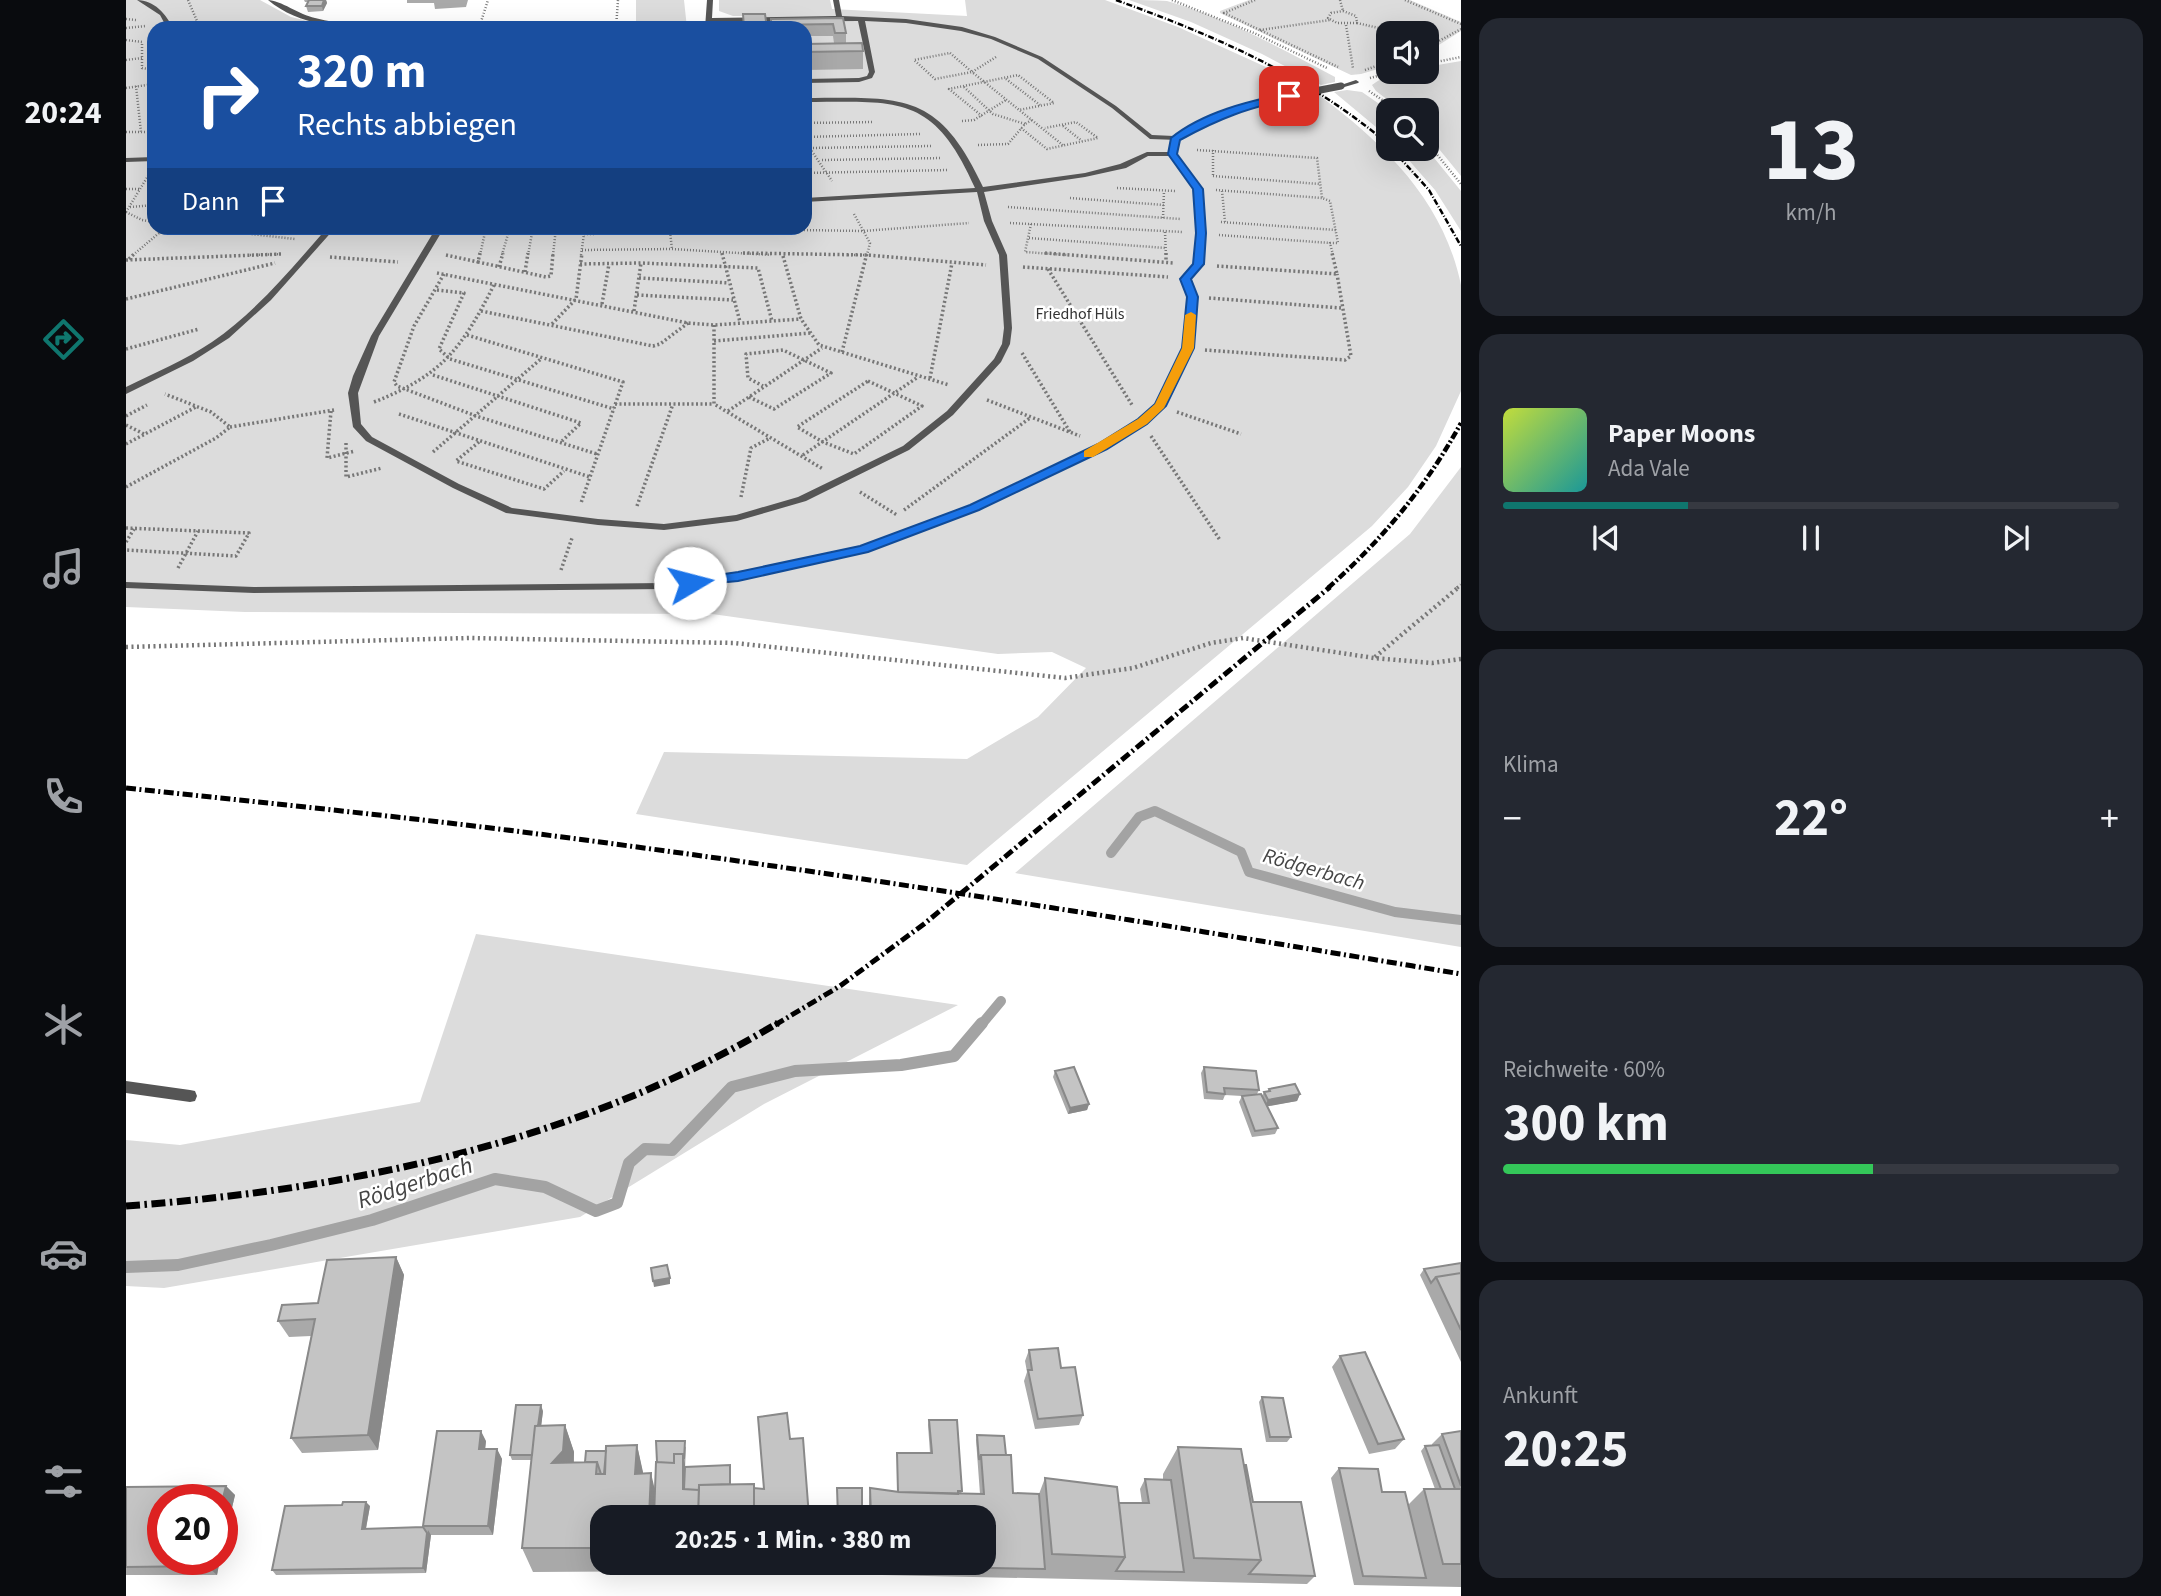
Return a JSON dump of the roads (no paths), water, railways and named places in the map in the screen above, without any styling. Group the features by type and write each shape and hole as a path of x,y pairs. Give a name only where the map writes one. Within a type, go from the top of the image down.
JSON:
{"lane":[{"path":"140,0 163,14 166,21"},
{"path":"271,0 320,21"},
{"path":"708,21 710,0"},
{"path":"836,0 839,18"},
{"path":"774,21 839,18 906,21 962,29 1040,58 1150,136 1175,138 1222,114 1250,104 1356,82"},
{"path":"812,80 866,79 872,72 861,19"},
{"path":"854,48 867,48"},
{"path":"436,235 366,357 353,393 356,425 369,439 510,511 664,527 737,518 802,499 906,448 950,413 970,393 998,360 1006,344 1003,256 988,221 980,190 958,145 925,113 897,102 812,100"},
{"path":"1147,154 1150,136"},
{"path":"126,584 254,590 666,586 738,577 863,549 986,502 1103,447 1142,422 1160,406 1188,348 1192,297 1185,279 1198,264 1200,220 1197,192 1174,151 1175,138"},
{"path":"812,200 980,190 1085,175 1123,166 1147,154 1174,151"},
{"path":"126,160 147,159"},
{"path":"126,391 225,337 262,305 324,235"},
{"path":"126,1087 190,1096"}],"waterway":[{"name":"Rödgerbach","path":"1111,853 1139,817 1155,811 1241,852 1249,872 1395,912 1461,920"},
{"name":"Rödgerbach","path":"981,1025 1001,1001"},
{"name":"Rödgerbach","path":"126,1267 178,1265 271,1245 372,1220 495,1179 545,1187 596,1211 617,1203 629,1163 645,1149 672,1150 732,1087 795,1071 901,1065 954,1056 982,1023"}],"railway":[{"path":"1116,0 1189,28 1259,60 1325,97 1376,134"},
{"path":"1403,161 1429,190 1461,246"},
{"path":"1328,588 1367,551 1402,512 1461,423"},
{"path":"960,894 1330,587"},
{"path":"126,788 577,839 960,894"},
{"path":"775,1025 840,986 960,894"},
{"path":"960,894 1461,974"},
{"path":"126,1206 296,1187 463,1153 544,1129 624,1099 702,1064 778,1023"}],"park label":[{"name":"Friedhof Hüls","path":"1080,314"}]}
